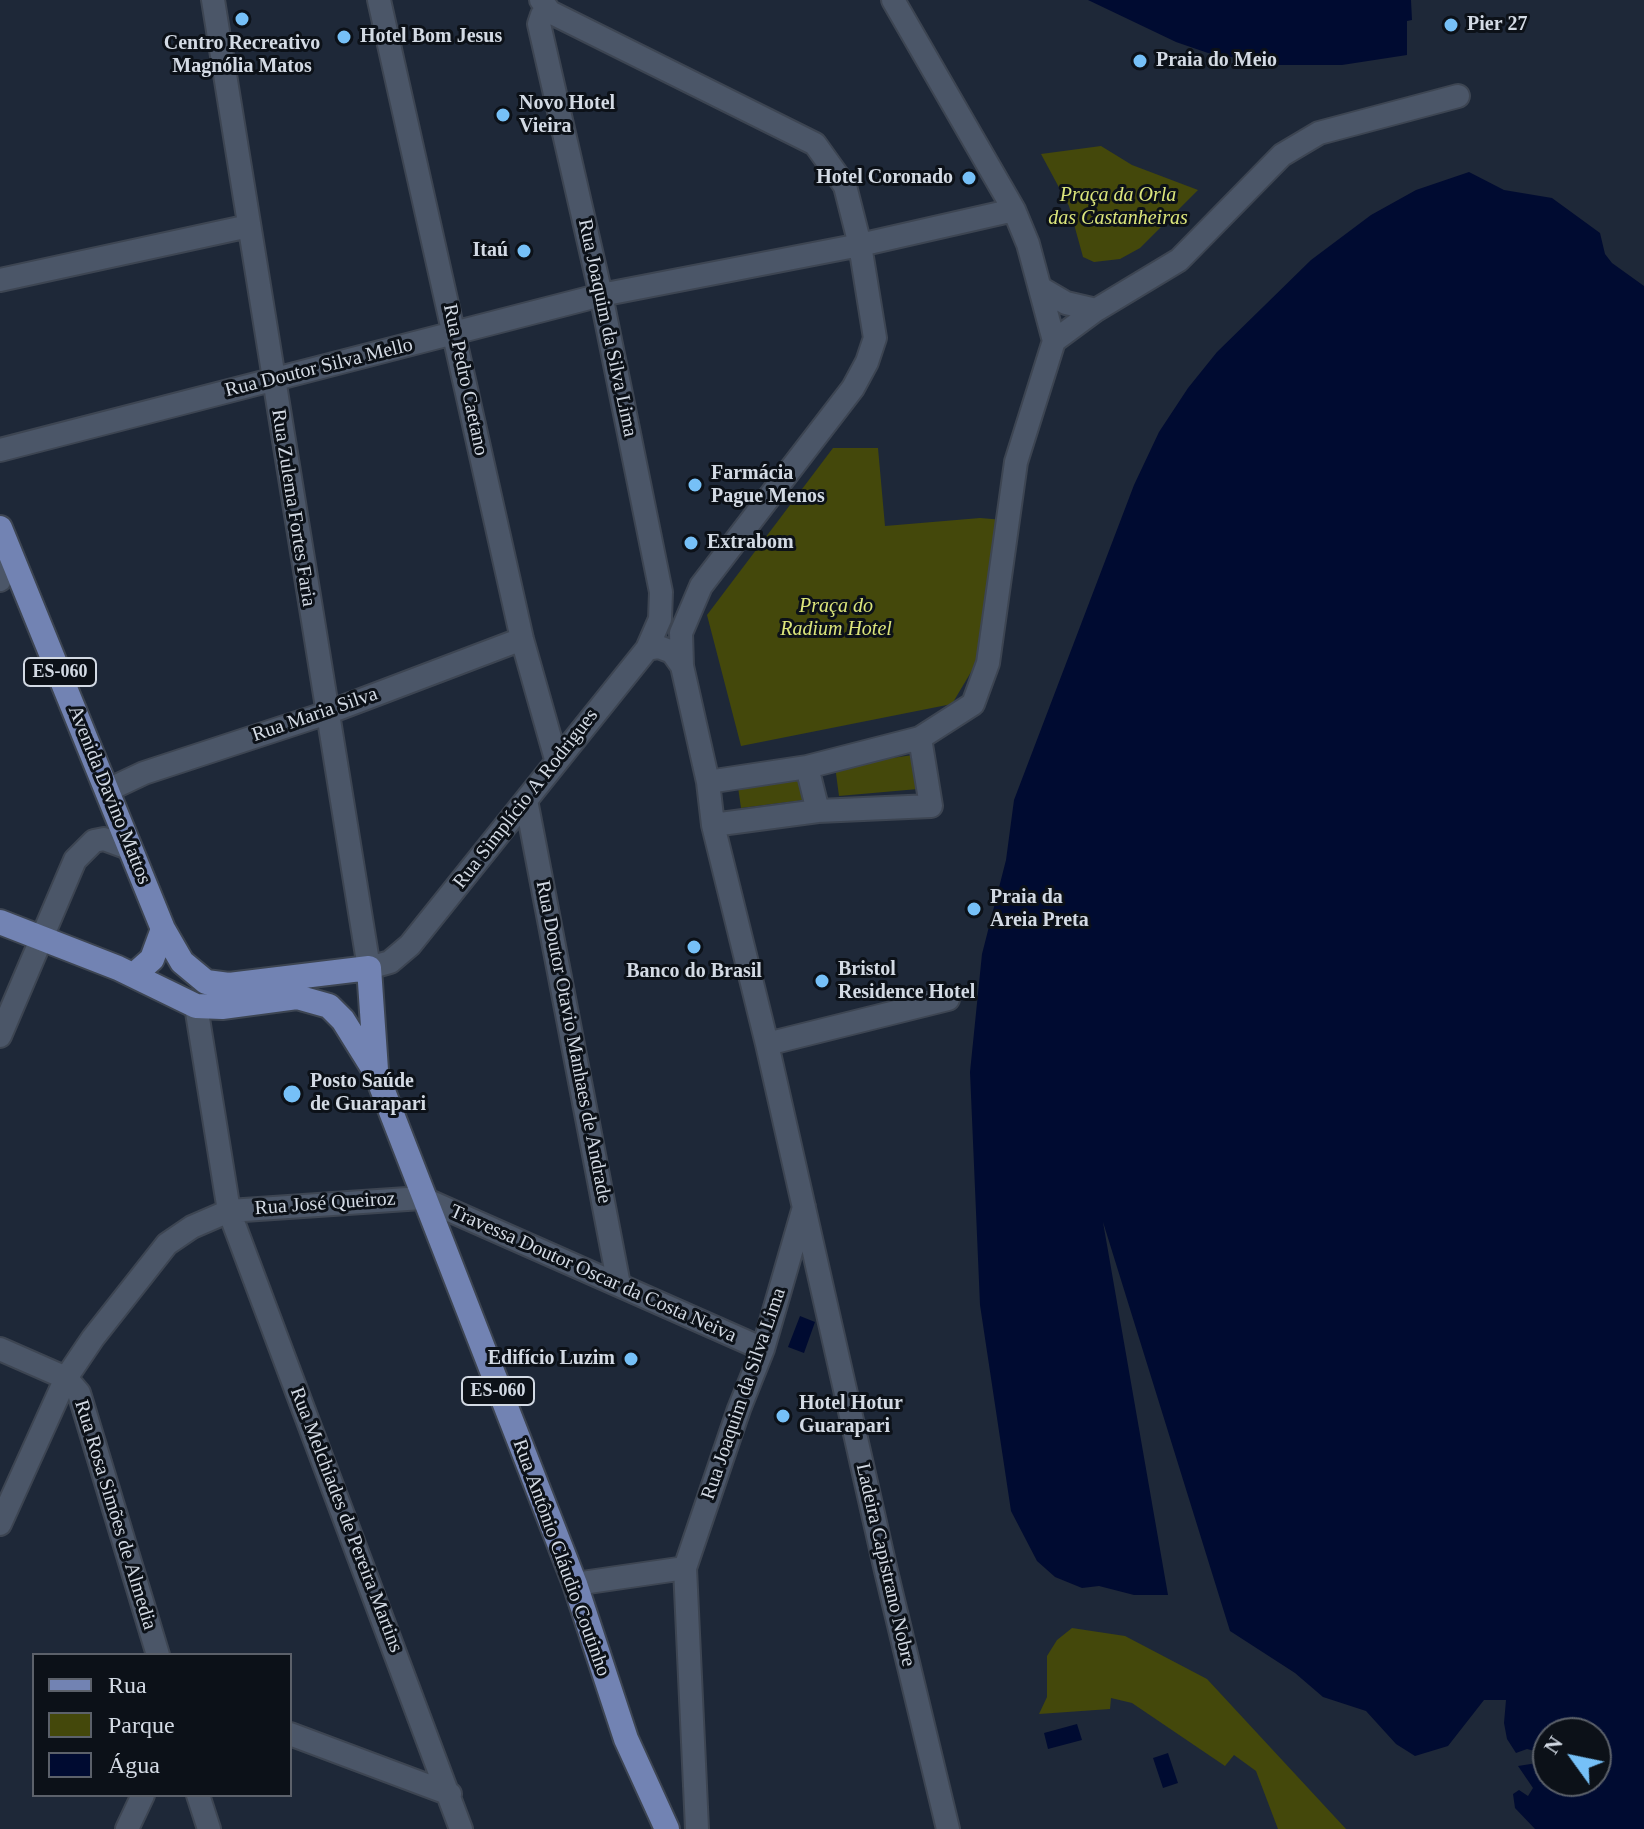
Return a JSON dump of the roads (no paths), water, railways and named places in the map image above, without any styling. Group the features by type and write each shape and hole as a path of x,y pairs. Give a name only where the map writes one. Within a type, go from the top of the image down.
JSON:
{"main road":[{"name":"Avenida Davino Mattos","path":"0,528 163,929"},
{"name":"ES-060","path":"0,922 134,975 196,1006 222,1007 297,997 329,1006 343,1020 376,1073 422,1198"},
{"name":"ES-060","path":"163,929 190,971 206,982 219,985 369,968 376,1073"},
{"path":"134,975 152,959 163,929"},
{"name":"Rua Antônio Cláudio Coutinho","path":"422,1198 575,1584 626,1739 667,1829"}],"street":[{"name":"Rua Zulema Fortes Faria","path":"213,0 271,381 369,968"},
{"name":"Rua Pedro Caetano","path":"379,0 522,639 556,759"},
{"path":"523,0 544,12"},
{"path":"708,782 807,767 920,738 973,704 988,663 1016,462 1054,341 1042,289 1014,210 893,0"},
{"name":"Rua Joaquim da Silva Lima","path":"544,12 815,144 845,186 860,245 875,338 853,388 701,586 681,633 682,666 708,782 713,825 804,1206 763,1349 739,1409 685,1568 697,1829"},
{"name":"Rua Joaquim da Silva Lima","path":"544,12 661,592 660,619 647,649"},
{"path":"1054,341 1096,310 1179,260 1282,155 1319,133 1458,96"},
{"name":"Rua Doutor Silva Mello","path":"0,450 601,295 860,245 1014,210"},
{"path":"0,280 249,226"},
{"path":"1042,289 1066,303 1096,310"},
{"path":"0,580 11,554"},
{"path":"661,592 673,599 683,599 701,586"},
{"name":"Rua Maria Silva","path":"108,790 144,773 327,713 522,639"},
{"path":"647,649 659,647 672,652 682,666"},
{"name":"Rua Simplício A Rodrigues","path":"369,968 390,962 410,945 647,649"},
{"path":"713,825 818,811 931,806 920,738"},
{"path":"807,767 818,811"},
{"name":"Rua Doutor Otavio Manhaes de Andrade","path":"526,800 619,1285"},
{"path":"0,1036 68,873 84,849 104,839 131,849"},
{"path":"767,1044 948,999"},
{"name":"Rua Melchiades de Pereira Martins","path":"196,1006 229,1211 461,1829"},
{"name":"Travessa Doutor Oscar da Costa Neiva","path":"422,1198 763,1349"},
{"name":"Rua José Queiroz","path":"0,1524 66,1378 141,1273 167,1244 192,1227 229,1211 422,1198"},
{"name":"Ladeira Capistrano Nobre","path":"804,1206 948,1829"},
{"path":"0,1349 66,1378"},
{"name":"Rua Rosa Simões de Almedia","path":"66,1378 79,1393 87,1413 157,1653"},
{"path":"575,1584 685,1568"},
{"path":"292,1735 450,1794"},
{"path":"127,1829 142,1797"},
{"path":"199,1797 209,1829"}],"water":[{"path":"1088,0 1411,0 1412,20 1407,21 1407,55 1342,65 1276,65 1208,53 1176,42"},
{"path":"1469,172 1504,190 1552,198 1600,233 1605,254 1612,263 1644,286 1644,1829 1535,1829 1515,1808 1513,1794 1519,1790 1528,1796 1532,1790 1532,1797 1612,1797 1612,1717 1532,1717 1532,1750 1516,1753 1507,1739 1504,1723 1506,1700 1484,1700 1448,1746 1415,1756 1396,1744 1366,1711 1323,1697 1295,1673 1230,1631 1103,1222 1168,1595 1134,1595 1099,1586 1082,1588 1055,1577 1037,1561 1011,1511 980,1305 970,1072 982,954 1006,860 1014,800 1134,485 1159,432 1217,352 1311,260 1371,215 1416,190"},
{"path":"800,1316 815,1322 804,1353 788,1347"},
{"path":"1077,1724 1082,1740 1048,1749 1044,1733"},
{"path":"1168,1753 1178,1783 1163,1788 1153,1758"},
{"path":"1532,1764 1532,1787 1518,1766"}],"place":[{"name":"Centro Recreativo Magnólia Matos","path":"242,19"},
{"name":"Pier 27","path":"1451,25"},
{"name":"Hotel Bom Jesus","path":"344,37"},
{"name":"Praia do Meio","path":"1140,61"},
{"name":"Novo Hotel Vieira","path":"503,115"},
{"name":"Hotel Coronado","path":"969,178"},
{"name":"Itaú","path":"524,251"},
{"name":"Farmácia Pague Menos","path":"695,485"},
{"name":"Extrabom","path":"691,543"},
{"name":"Praia da Areia Preta","path":"974,909"},
{"name":"Banco do Brasil","path":"694,947"},
{"name":"Bristol Residence Hotel","path":"822,981"},
{"name":"Posto Saúde de Guarapari","path":"292,1094"},
{"name":"Edifício Luzim","path":"631,1359"},
{"name":"Hotel Hotur Guarapari","path":"783,1416"}],"park label":[{"name":"Praça da Orla das Castanheiras","path":"1118,208"},
{"name":"Praça do Radium Hotel","path":"836,618"}]}
